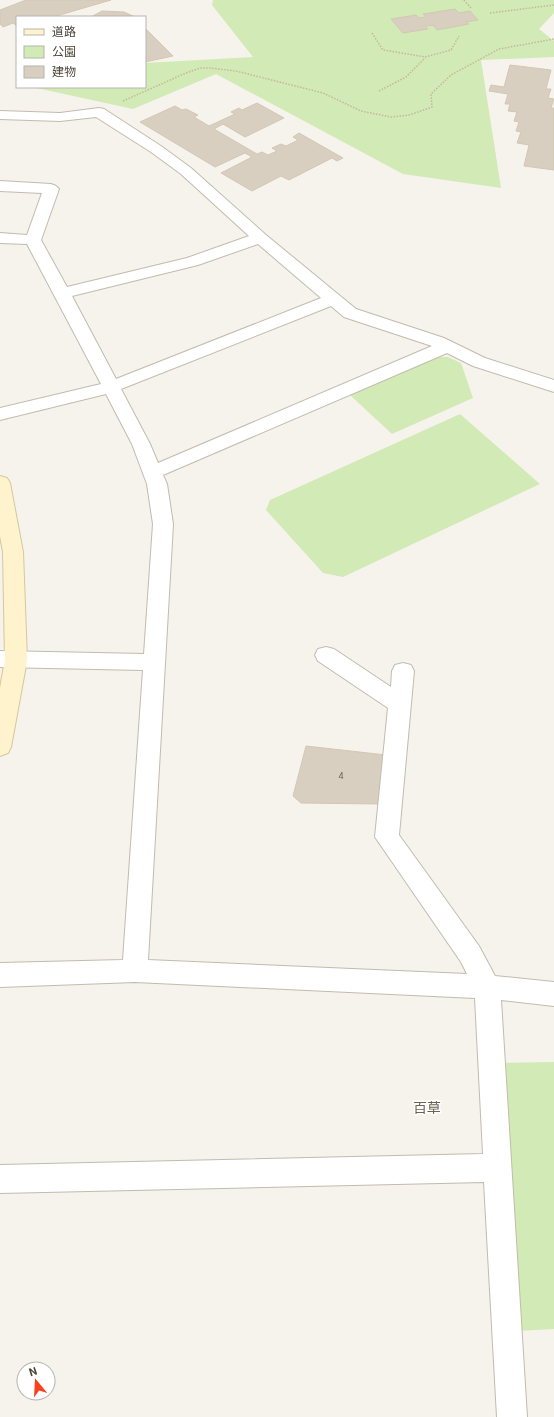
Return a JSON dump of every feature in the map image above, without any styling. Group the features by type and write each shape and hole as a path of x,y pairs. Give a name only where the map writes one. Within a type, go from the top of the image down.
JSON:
{"street":[{"path":"0,115 60,117 99,112 156,149 186,171 260,238 350,313 438,342 479,362 554,386"},
{"path":"0,186 51,189 33,240 141,444 157,484 163,524 135,971"},
{"path":"0,238 33,240"},
{"path":"62,293 192,262 260,238"},
{"path":"0,414 111,387 333,299"},
{"path":"153,472 448,346"},
{"path":"0,483 13,552 8,659 0,747"},
{"path":"326,655 400,705"},
{"path":"8,659 154,662"},
{"path":"403,671 387,836 470,954 487,987 512,1417"},
{"path":"0,975 135,971 487,987 554,994"},
{"path":"0,1179 497,1168"}],"path":[{"path":"464,0 471,8"},
{"path":"490,13 554,5"},
{"path":"372,33 383,50 425,57 451,50 459,36"},
{"path":"99,112 186,73 200,68 210,68 236,71 323,93 361,111 391,117 410,115 432,107 431,94 450,76 499,49 554,39"},
{"path":"379,91 406,77 425,57"}],"green space":[{"path":"213,0 554,0 554,13 539,29 554,41 554,57 481,60 501,188 403,174 216,74 133,109 37,88 146,88 146,63 253,57 212,5"},
{"path":"436,357 448,357 461,363 473,398 392,434 350,395"},
{"path":"460,414 540,484 343,577 323,573 266,510 270,500"},
{"path":"554,1062 554,1329 517,1331 499,1063"}],"building":[{"path":"26,0 111,0 56,16 16,16 16,25 13,23 3,27 0,24 0,10"},
{"path":"455,9 459,13 470,11 478,20 466,22 469,24 437,30 433,25 425,26 428,29 403,33 391,19 416,15 419,18 426,17 423,14"},
{"path":"102,11 124,12 133,16 93,16"},
{"path":"146,29 173,56 146,62"},
{"path":"510,65 551,70 546,89 551,89 548,98 554,99 551,108 554,108 554,170 524,166 529,145 517,143 521,132 516,131 519,122 514,121 517,112 508,111 510,104 505,104 508,94 489,91 491,85 504,87"},
{"path":"257,103 284,118 245,137 223,124 214,129 257,154 262,152 268,155 277,151 272,148 281,144 286,146 298,140 293,137 299,133 343,158 337,161 332,158 289,180 281,176 252,191 221,173 252,157 245,153 215,167 140,122 175,106 182,110 186,109 198,115 194,117 209,126 235,114 231,112 239,108 242,110"},
{"path":"306,746 386,755 380,804 301,803 293,796"}],"district":[{"name":"百草","path":"427,1108"}]}
